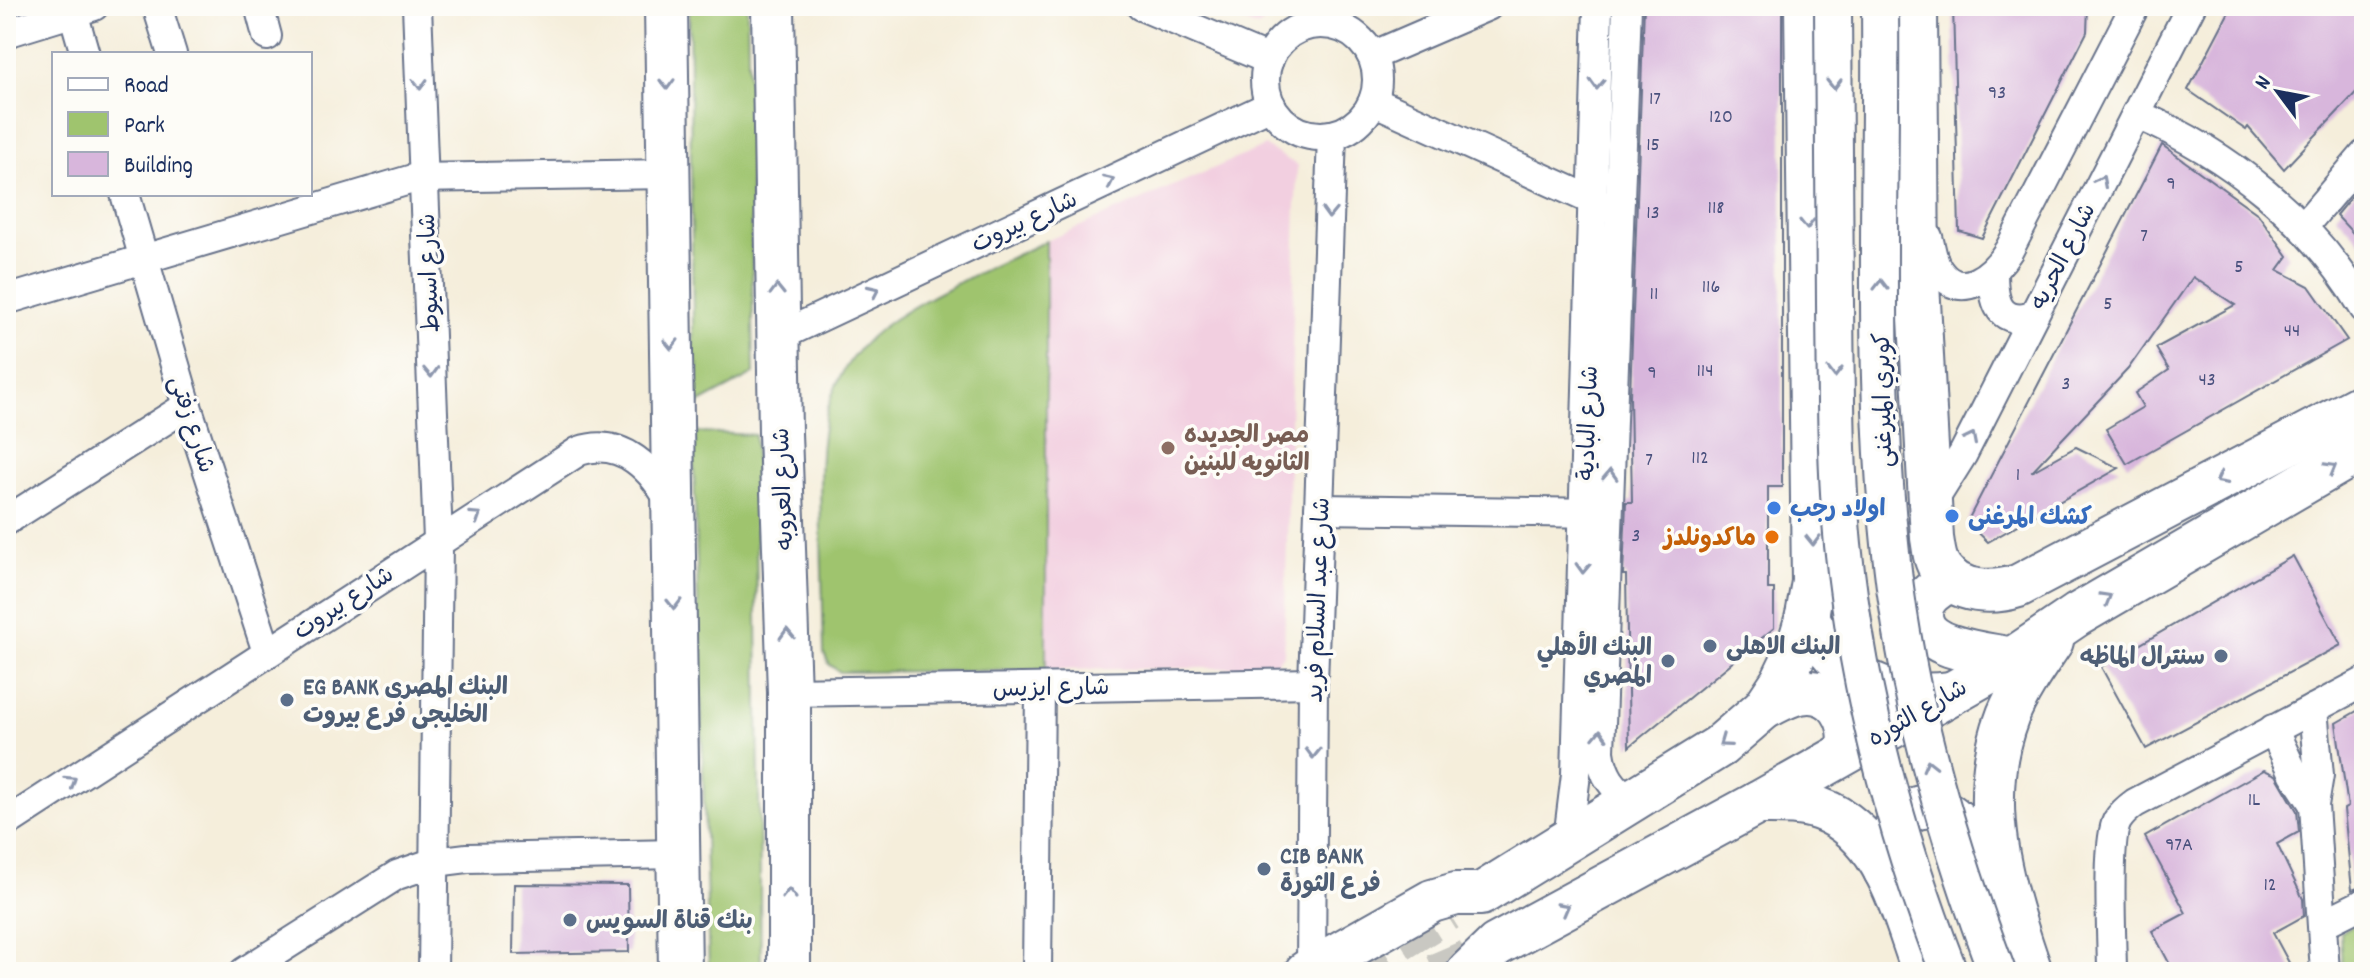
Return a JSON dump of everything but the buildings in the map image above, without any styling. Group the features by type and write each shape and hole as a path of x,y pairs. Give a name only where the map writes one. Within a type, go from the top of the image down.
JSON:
{"highway":[{"path":"666,6 680,972"},
{"name":"شارع العروبه","path":"773,6 778,337 789,692 789,972"},
{"path":"1764,708 1791,665 1810,599 1806,6"},
{"path":"1916,6 1916,212 1931,505 1935,558 1941,571 1975,590 1989,592 2018,586 2364,404"},
{"path":"1808,159 1834,169 1862,171 1890,164 1916,149"},
{"name":"شارع الثوره","path":"1468,972 1496,945 1758,803 2012,659 2064,625 2364,448"},
{"path":"1951,579 1932,591 1923,604 1922,621 1930,636 1946,644 2012,659"},
{"path":"1810,599 1824,645 1847,669 1879,687 1905,693 1950,693"},
{"path":"2031,972 2009,900 1992,816 1992,788 1997,750 2016,696 2064,625"},
{"path":"1308,971 1432,901 1456,894 1481,894 1720,746 1764,708 1798,693 1826,696 1840,708 1849,724 1848,751"},
{"path":"1758,803 1792,803 1831,814 1863,838 1885,871 1924,972"},
{"path":"1885,871 1889,849 1901,820 1915,810 1932,807 1956,817 1983,870 2028,920 2055,972"}],"main road":[{"name":"كوبري الميرغنى","path":"1833,6 1836,436 1846,572 1860,666 1880,760 1910,863 1949,972"},
{"name":"كوبري الميرغنى","path":"1880,6 1881,405 1884,482 1893,572 1911,686 1932,780 1997,972"}],"street":[{"path":"157,6 171,52"},
{"path":"259,6 267,36"},
{"name":"شارع اسيوط","path":"417,6 438,540 433,972"},
{"path":"1141,6 1269,60"},
{"path":"1372,56 1488,6"},
{"name":"شارع البادية","path":"1598,6 1593,201 1600,752 1602,767 1609,780 1632,800"},
{"name":"شارع البادية","path":"1568,839 1576,774 1620,213 1627,6"},
{"path":"2115,46 2117,6"},
{"name":"شارع الحريه","path":"1993,271 2009,250 2135,6"},
{"name":"شارع الحريه","path":"1931,505 1963,454 2191,6"},
{"path":"6,33 83,9 85,52"},
{"path":"1322,15 1352,33 1372,56 1377,86 1373,101 1357,123 1332,135 1301,133 1283,122 1271,105 1265,83 1269,60 1284,37 1322,15"},
{"path":"1373,101 1620,213"},
{"name":"شارع بيروت","path":"778,337 1271,105"},
{"path":"2136,114 2182,135 2225,161 2266,192 2303,227 2364,308"},
{"name":"شارع عبد السلام فريد","path":"1308,971 1313,683 1332,135"},
{"path":"2303,227 2364,155"},
{"path":"6,300 424,177 668,174"},
{"name":"شارع زفتى","path":"126,196 187,406 267,652"},
{"path":"1916,212 1937,267 1945,277 1956,283 1973,284 1993,271"},
{"path":"1993,271 1994,295 1999,307 2013,318 2031,317"},
{"path":"6,521 187,406"},
{"name":"شارع بيروت","path":"6,823 569,456 588,448 609,447 639,462 657,479 673,508"},
{"path":"1319,509 1596,513"},
{"path":"2112,972 2112,845 2118,820 2135,803 2364,682"},
{"name":"شارع ايزيس","path":"789,692 1313,683"},
{"path":"1037,972 1040,688"},
{"path":"2313,709 2319,775 2314,805 2325,972"},
{"path":"2273,729 2294,774 2314,805"},
{"path":"6,796 34,805"},
{"path":"244,972 397,875 435,862 477,857 678,854"},
{"path":"2322,924 2364,903"}],"shaded area":[{"path":"1208,6 1288,6 1274,13 1258,28"},
{"name":"مصر الجديده الثانويه للبنين","path":"1265,146 1297,165 1284,654 1272,667 1046,670 1046,241"}],"green space":[{"path":"689,6 747,6 754,374 694,406"},
{"path":"1046,241 1046,670 840,672 829,664 824,653 820,500 822,441 835,387 868,340 894,319 949,287"},
{"path":"693,432 755,435 761,972 709,972"},
{"path":"2364,919 2364,972 2342,972 2340,932"}],"tunnel":[{"path":"1355,972 1449,913"},
{"path":"1434,972 1492,947"}],"place":[{"name":"مصر الجديده الثانويه للبنين","path":"1168,448"},
{"name":"اولاد رجب","path":"1774,508"},
{"name":"كشك المرغنى","path":"1952,516"},
{"name":"ماكدونلدز","path":"1772,537"},
{"name":"البنك الاهلى","path":"1710,646"},
{"name":"سنترال الماظه","path":"2221,656"},
{"name":"البنك الأهلي المصري","path":"1668,661"},
{"name":"EG BANK البنك المصرى الخليجى فرع بيروت","path":"287,700"},
{"name":"CIB BANK فرع الثورة","path":"1264,869"},
{"name":"بنك قناة السويس","path":"570,920"}]}
